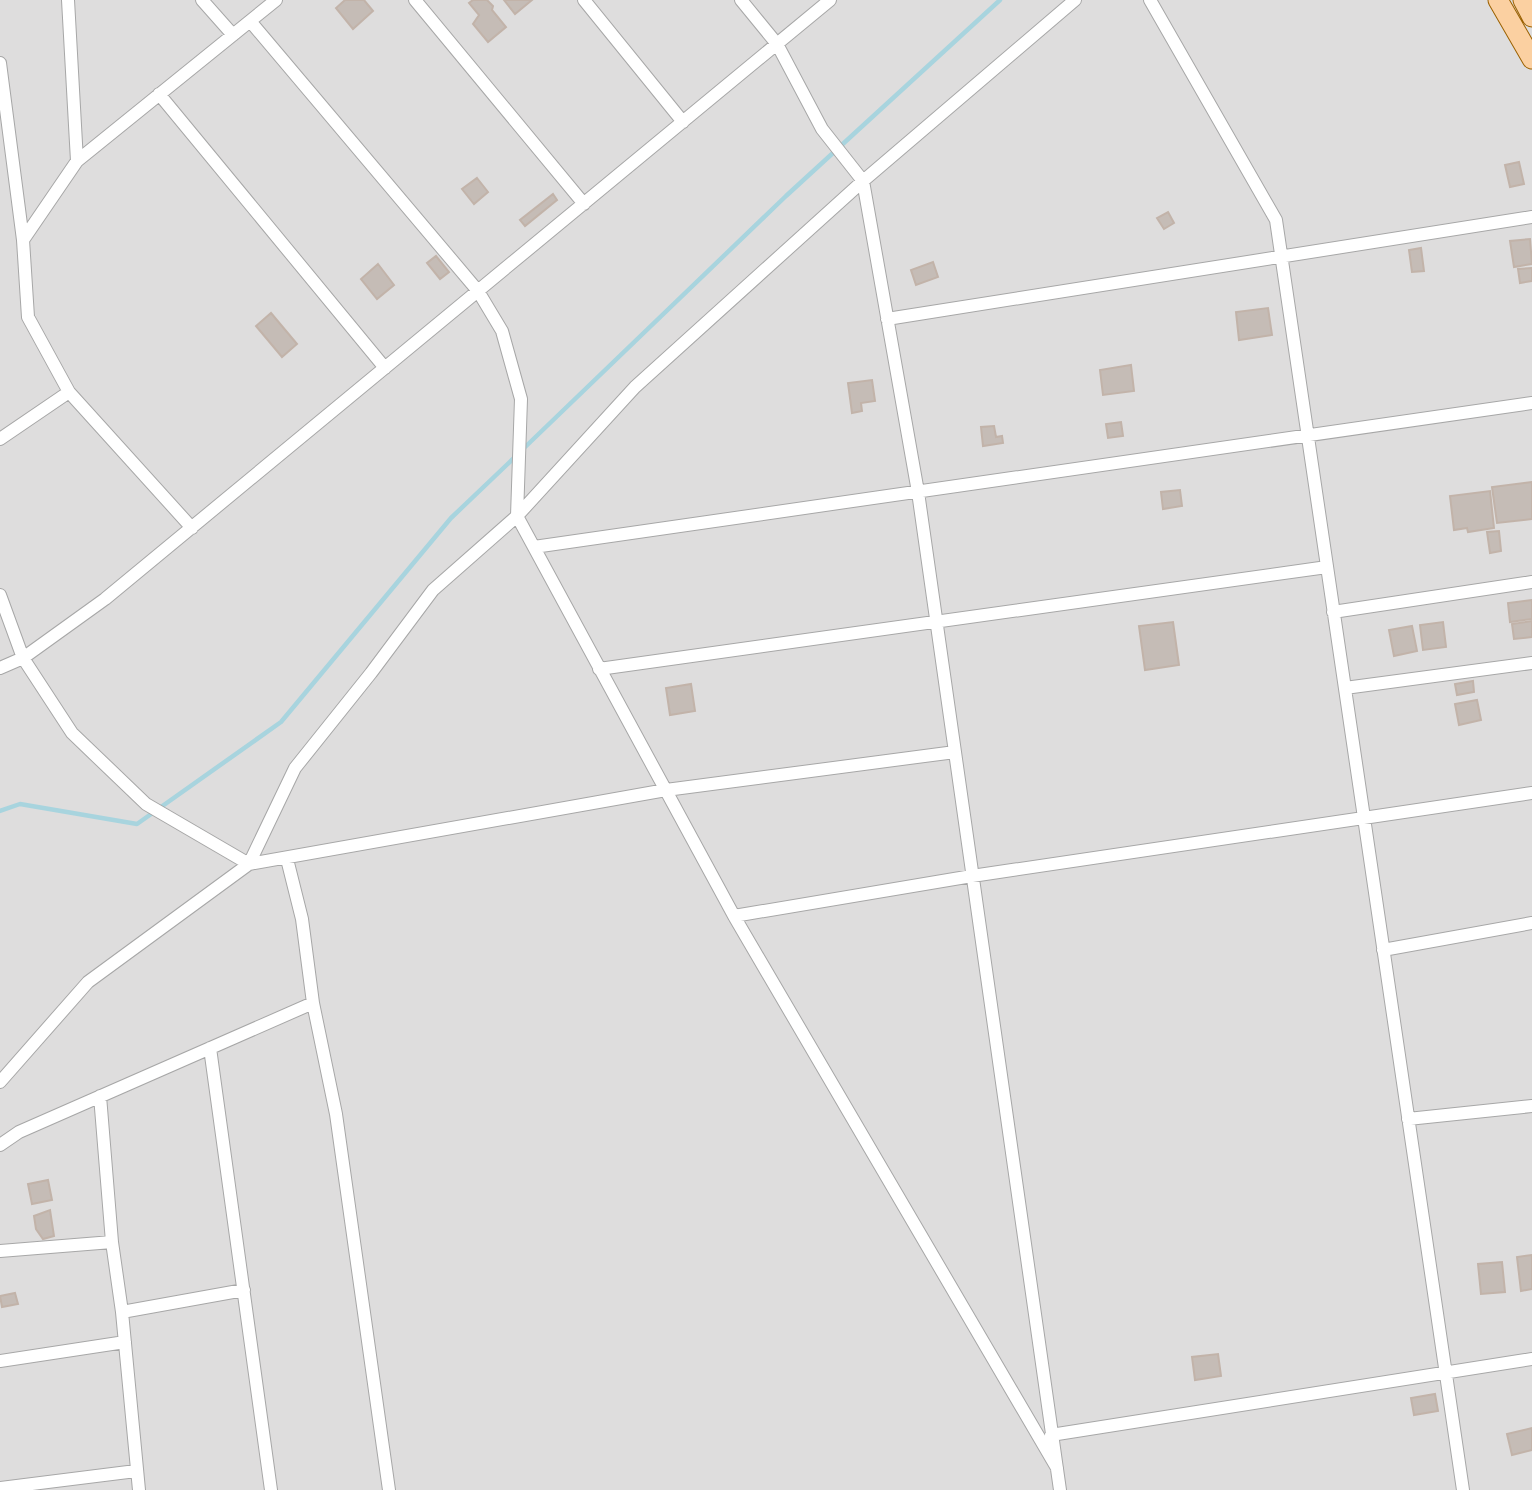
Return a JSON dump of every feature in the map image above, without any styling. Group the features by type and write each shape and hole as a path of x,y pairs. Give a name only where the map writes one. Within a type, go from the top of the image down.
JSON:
{"main road":[{"path":"1498,0 1532,59"},
{"path":"1524,0 1532,17"}],"street":[{"path":"68,0 77,161"},
{"path":"202,0 233,34"},
{"path":"23,240 77,161 276,0"},
{"path":"415,0 584,204"},
{"path":"584,0 683,122"},
{"path":"741,0 777,44 822,128 863,181 918,492 1060,1490"},
{"path":"0,667 23,658 106,599 830,0"},
{"path":"0,1082 88,982 249,864 295,768 433,590 517,516 635,387 863,181 1075,0"},
{"path":"1150,0 1276,220 1462,1490"},
{"path":"250,21 478,292 502,331 521,399 517,516 734,916 1057,1468"},
{"path":"0,63 23,240 28,317 69,392 192,528"},
{"path":"159,94 385,369"},
{"path":"887,319 1532,217"},
{"path":"0,439 69,392"},
{"path":"534,547 1532,403"},
{"path":"599,669 1327,566"},
{"path":"1333,611 1532,582"},
{"path":"0,595 23,658 72,733 146,804 249,864 666,790 955,752"},
{"path":"1345,688 1532,663"},
{"path":"734,916 972,876 1532,793"},
{"path":"287,859 302,919 313,1003 336,1114 389,1490"},
{"path":"1383,950 1532,923"},
{"path":"0,1145 19,1132 313,1003"},
{"path":"210,1048 271,1490"},
{"path":"100,1096 112,1242 122,1312 139,1490"},
{"path":"1408,1119 1532,1106"},
{"path":"0,1251 112,1242"},
{"path":"122,1312 244,1290"},
{"path":"0,1361 125,1342"},
{"path":"1051,1435 1532,1359"},
{"path":"0,1488 136,1472"}],"shaded area":[{"path":"0,0 1532,0 1532,1490 0,1490"}],"building":[{"path":"345,0 364,0 373,11 353,29 336,8"},
{"path":"473,0 487,0 506,27 488,42 473,24 479,15 469,3"},
{"path":"504,0 532,0 515,14"},
{"path":"1519,162 1524,184 1510,187 1505,165"},
{"path":"477,178 488,192 474,204 462,189"},
{"path":"553,194 557,200 525,226 520,220"},
{"path":"1168,212 1174,223 1164,229 1157,218"},
{"path":"1530,239 1532,264 1514,267 1510,241"},
{"path":"1421,248 1424,271 1412,272 1409,250"},
{"path":"436,256 449,272 440,279 427,263"},
{"path":"933,262 938,277 916,285 911,270"},
{"path":"378,264 394,285 377,299 361,279"},
{"path":"1532,268 1532,281 1520,283 1518,269"},
{"path":"1268,308 1272,335 1239,340 1236,312"},
{"path":"271,313 297,344 282,357 256,326"},
{"path":"1131,365 1134,391 1103,395 1100,370"},
{"path":"872,380 875,401 861,403 862,411 852,413 848,383"},
{"path":"1121,422 1123,436 1108,438 1106,424"},
{"path":"994,426 996,437 1002,436 1003,443 983,446 981,427"},
{"path":"1532,482 1532,519 1497,523 1492,487"},
{"path":"1180,490 1182,506 1163,509 1161,492"},
{"path":"1490,491 1494,528 1468,532 1467,528 1454,530 1450,496"},
{"path":"1499,531 1501,551 1490,553 1487,532"},
{"path":"1532,600 1532,619 1510,622 1508,603"},
{"path":"1532,621 1532,637 1514,639 1512,624"},
{"path":"1173,622 1179,665 1145,670 1139,626"},
{"path":"1443,622 1446,647 1423,650 1420,625"},
{"path":"1412,626 1417,651 1394,656 1389,630"},
{"path":"1473,681 1474,692 1457,695 1455,684"},
{"path":"691,684 695,711 670,715 666,688"},
{"path":"1477,700 1481,720 1459,725 1455,704"},
{"path":"48,1180 52,1200 32,1204 28,1184"},
{"path":"50,1210 54,1236 43,1239 36,1229 34,1216"},
{"path":"1532,1255 1532,1289 1521,1291 1517,1257"},
{"path":"1502,1262 1505,1292 1481,1294 1478,1264"},
{"path":"15,1293 18,1304 2,1307 0,1296"},
{"path":"1218,1354 1221,1376 1195,1380 1192,1357"},
{"path":"1435,1394 1438,1411 1414,1415 1411,1398"},
{"path":"1532,1428 1532,1450 1512,1455 1507,1434"}],"waterway":[{"path":"522,450 786,196 1000,0"},
{"path":"0,811 20,804 137,824 281,722 451,518 515,457"}]}
